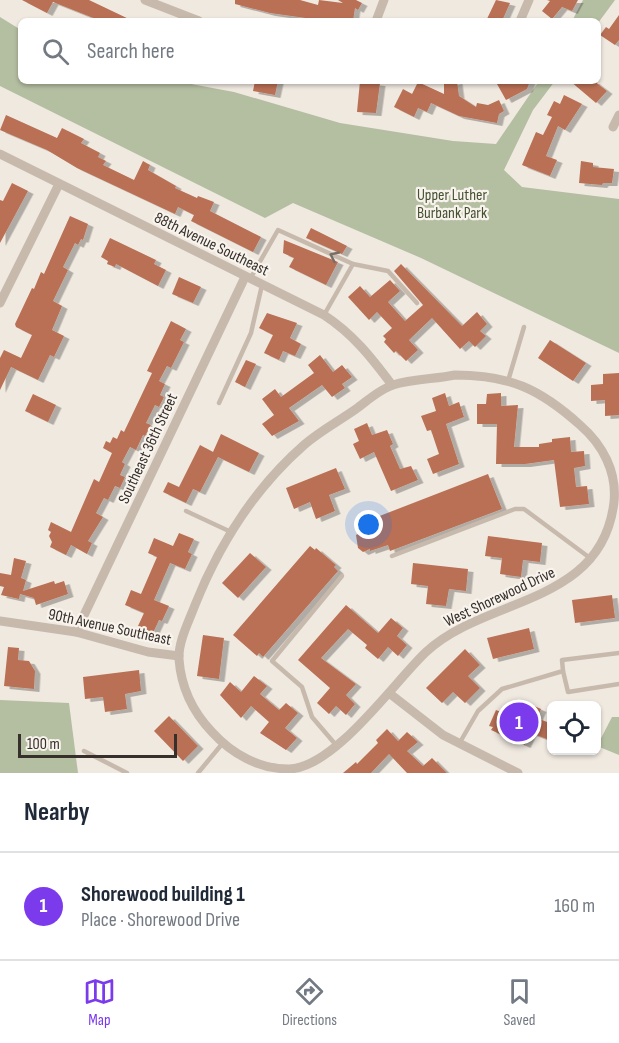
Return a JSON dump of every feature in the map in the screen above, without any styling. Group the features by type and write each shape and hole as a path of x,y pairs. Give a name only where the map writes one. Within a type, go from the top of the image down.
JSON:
{"street":[{"path":"146,0 191,18"},
{"path":"377,18 384,0"},
{"path":"521,18 529,0"},
{"path":"613,127 619,114"},
{"name":"88th Avenue Southeast","path":"0,154 324,315 366,348 392,385"},
{"path":"0,303 59,184"},
{"name":"Southeast 36th Street","path":"75,632 248,278"},
{"name":"West Shorewood Drive","path":"179,656 183,682 192,704 199,717 222,744 249,760 293,771 336,745 389,693 427,651 450,634 478,619 518,606 564,582 590,558 615,524 615,488 605,454 587,431 546,397 487,375 455,375 392,385"},
{"path":"179,656 203,584 231,532 254,499 306,443 392,385"},
{"name":"90th Avenue Southeast","path":"0,621 75,632 148,652 179,656"},
{"path":"389,693 423,721 459,744 518,773"}],"lane":[{"name":"Southeast 36th Street","path":"248,278 278,230 353,264"},
{"path":"324,315 353,264 388,271 417,303"},
{"path":"219,403 251,333 262,285"},
{"path":"508,381 524,327"},
{"path":"392,556 515,509 524,509 590,558"},
{"path":"186,511 231,532"},
{"path":"336,745 312,717 302,687 272,661 342,576"},
{"path":"619,653 562,660 568,692 619,684"},
{"path":"459,744 478,711 502,689 564,671"},
{"path":"198,773 222,744"},
{"path":"84,751 127,773"}],"green space":[{"path":"583,0 615,0 601,19 574,18"},
{"name":"Upper Luther Burbank Park","path":"0,17 18,28 18,84 191,84 234,92 340,123 453,141 496,144 537,84 553,84 533,110 504,170 522,187 619,199 619,353 421,258 293,203 265,218 0,86"},
{"path":"0,700 69,703 78,773 0,773"},
{"path":"612,717 619,717 619,755 601,748 601,738"}],"building":[{"path":"22,0 89,0 127,18 93,18 53,2 47,13"},
{"path":"235,0 300,0 318,5 319,0 343,3 338,0 356,0 362,3 358,10 355,8 353,18 306,18 270,13 235,4"},
{"path":"496,0 510,3 503,18 487,18"},
{"path":"547,0 578,0 572,11 562,7 553,18 542,11 550,1"},
{"path":"619,15 619,40 615,45 601,36 606,27 609,29"},
{"path":"254,84 277,84 275,95 253,91"},
{"path":"360,84 380,84 376,113 357,112"},
{"path":"417,84 422,84 444,94 444,84 457,84 459,96 476,107 477,103 488,105 499,100 504,111 499,114 497,123 459,116 431,103 427,112 418,108 414,117 394,107 403,89 412,94"},
{"path":"497,84 529,84 527,89 506,100"},
{"path":"574,84 598,84 607,91 596,103"},
{"path":"564,95 582,104 565,130 558,126 546,156 557,160 550,176 522,165 536,132 543,135 552,117 547,115 554,101 560,104"},
{"path":"6,115 57,138 62,128 84,139 81,143 100,153 98,157 106,161 103,165 134,180 143,161 150,165 148,170 176,186 175,188 197,198 198,196 214,202 210,211 261,237 253,252 191,221 194,215 178,207 175,214 77,168 47,150 0,130"},
{"path":"581,161 593,163 593,167 614,169 612,183 602,185 579,183"},
{"path":"12,183 28,191 0,243 0,200 3,201"},
{"path":"70,216 88,224 83,240 81,239 78,245 75,243 63,267 68,270 53,301 62,306 52,330 64,336 54,357 50,355 38,380 11,367 0,390 0,358 4,350 21,358 32,335 16,327 15,324 41,272 44,274"},
{"path":"311,228 347,246 342,254 306,238"},
{"path":"110,238 156,260 154,264 166,270 158,286 116,264 115,267 107,264 108,261 101,257"},
{"path":"284,240 338,262 326,285 289,267 294,258 283,253"},
{"path":"401,264 462,326 477,312 487,324 480,331 486,336 475,347 469,341 460,349 432,318 409,340 418,350 406,361 396,351 394,353 384,342 386,339 383,336 392,328 377,312 369,320 348,297 360,286 370,297 390,280 400,291 388,302 405,321 423,305 394,271"},
{"path":"179,277 201,287 193,303 172,294"},
{"path":"267,313 297,323 290,338 301,344 295,356 283,351 279,360 264,353 273,335 259,328"},
{"path":"171,321 186,329 180,340 184,342 171,368 167,366 159,381 165,384 160,395 164,397 159,407 155,405 146,423 151,425 136,450 130,447 122,462 125,464 120,475 125,477 120,488 115,486 108,500 104,498 96,513 103,517 88,541 92,543 87,554 71,545 66,555 50,547 51,532 48,530 51,522 71,532 94,479 99,482 112,453 103,448 106,441 110,443 113,437 117,439 121,430 124,432 152,373 147,371"},
{"path":"550,340 586,363 573,381 538,358"},
{"path":"320,355 333,372 342,365 352,377 342,384 345,388 332,397 322,385 289,408 299,421 272,436 262,424 274,415 262,399 275,389 281,397 314,373 308,365"},
{"path":"246,360 256,364 245,387 235,382"},
{"path":"619,373 619,415 605,416 605,400 591,401 591,385 603,384 603,374"},
{"path":"445,393 449,406 459,402 464,417 446,424 459,464 433,474 427,459 439,454 431,430 427,431 421,416 436,411 432,398"},
{"path":"501,393 501,406 518,405 514,447 539,447 539,444 552,442 552,439 570,437 571,452 584,451 585,466 574,468 576,487 587,486 589,504 560,507 554,460 525,464 496,464 497,424 477,424 477,404 486,404 487,394"},
{"path":"33,394 56,405 48,422 25,411"},
{"path":"367,423 372,435 387,430 393,444 390,446 400,469 411,466 418,480 391,491 374,452 360,459 353,444 359,441 354,429"},
{"path":"221,434 259,453 249,472 218,457 200,492 193,489 186,503 163,492 168,482 179,487 200,445 213,452"},
{"path":"336,468 345,489 329,495 335,511 316,519 310,502 294,509 286,488"},
{"path":"488,474 502,509 390,551 388,545 363,552 358,548 356,535 379,524 377,517"},
{"path":"179,533 194,539 188,552 192,554 185,569 170,563 154,600 169,606 153,633 138,626 144,613 125,605 131,590 141,594 157,557 148,553 154,538 173,546"},
{"path":"488,536 542,543 540,562 523,560 521,577 500,574 502,558 485,556"},
{"path":"310,546 315,550 316,548 336,565 334,567 338,571 263,657 259,653 257,656 233,635"},
{"path":"250,553 266,567 238,598 222,583"},
{"path":"14,558 26,561 21,578 26,580 23,591 54,581 55,584 64,581 68,594 36,605 34,598 20,594 19,599 1,595 4,587 0,586 0,573 11,575"},
{"path":"413,563 468,569 466,591 449,589 446,606 426,604 428,586 411,584"},
{"path":"612,595 615,618 575,623 572,600"},
{"path":"346,605 378,633 391,618 403,628 397,636 407,645 398,656 388,647 378,659 365,648 367,645 348,629 321,658 356,684 346,695 355,704 346,715 336,706 329,714 317,703 330,688 298,660"},
{"path":"529,628 534,649 493,659 487,638"},
{"path":"203,635 224,638 219,679 197,676"},
{"path":"8,647 19,648 18,660 29,661 35,671 34,689 4,686"},
{"path":"465,649 480,665 468,676 480,688 465,703 453,692 442,703 426,688"},
{"path":"139,670 141,691 125,694 127,709 105,712 103,697 85,699 83,677"},
{"path":"254,676 267,686 260,694 279,710 286,703 298,713 285,728 297,738 286,750 260,733 269,722 251,706 241,718 220,695 230,682 241,692"},
{"path":"527,703 541,709 537,718 547,722 547,739 531,733 525,745 491,730 493,727 489,726 496,710 501,712 503,707 522,714"},
{"path":"169,716 198,746 183,761 154,731"},
{"path":"387,729 398,741 407,732 418,742 407,751 423,766 432,758 447,773 407,773 389,754 371,773 343,773 356,762 357,764 378,743 376,740"}],"place":[{"name":"Shorewood building 1","path":"519,722"}]}
